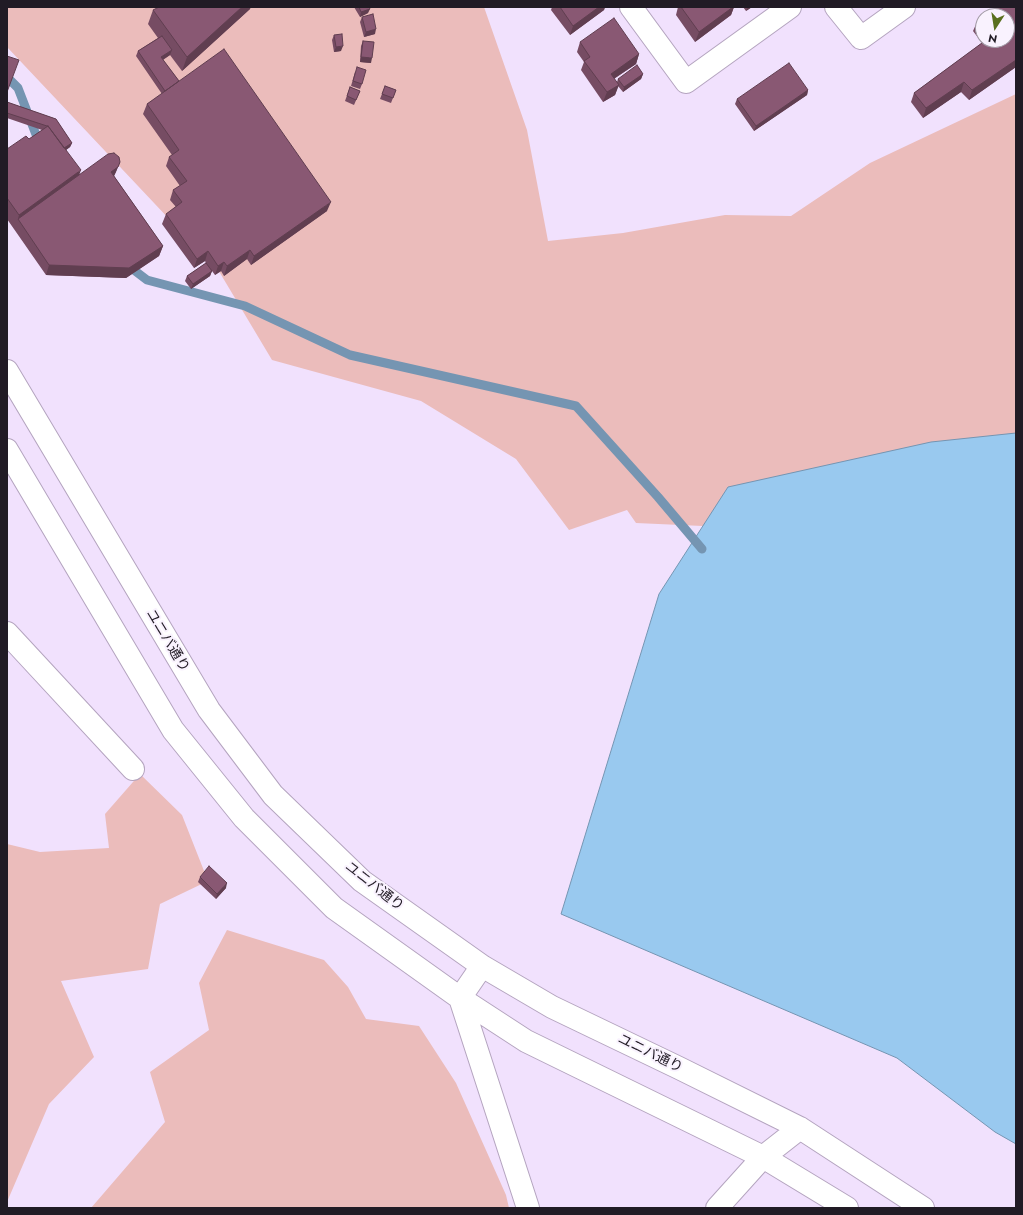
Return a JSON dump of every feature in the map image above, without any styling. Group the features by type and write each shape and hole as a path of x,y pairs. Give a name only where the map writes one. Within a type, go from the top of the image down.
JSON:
{"street":[{"path":"631,7 686,82 790,7"},
{"path":"836,7 861,38 904,7"},
{"name":"ユニバ通り","path":"7,371 209,710 273,795 362,881 482,966 552,1007 800,1128 923,1208"},
{"path":"7,450 173,730 244,818 334,908 460,998 526,1041 763,1157 847,1208"},
{"path":"7,633 133,769"},
{"path":"460,998 482,966"},
{"path":"460,998 528,1208"},
{"path":"717,1208 763,1157 800,1128"}],"shaded area":[{"path":"7,7 484,7 527,130 548,241 623,233 725,215 791,216 870,163 1016,94 1016,453 725,527 636,523 627,510 569,530 516,459 421,401 272,360 220,273 7,47"},
{"path":"140,774 182,815 208,881 160,904 148,969 61,981 94,1057 49,1104 7,1202 7,844 40,852 109,848 105,814"},
{"path":"227,930 324,960 348,987 366,1019 419,1026 456,1083 506,1195 509,1208 91,1208 165,1122 150,1072 209,1030 199,983"}],"water":[{"path":"1016,433 1016,1144 995,1132 897,1058 561,914 659,594 728,487 931,442"}],"building":[{"path":"159,7 242,7 187,57 153,10"},
{"path":"359,7 369,7 370,9 361,12"},
{"path":"560,7 599,7 573,26"},
{"path":"681,7 733,7 699,32"},
{"path":"1016,7 1016,60 972,90 964,82 926,108 914,93 975,48 1015,48 1015,8 997,8"},
{"path":"373,14 376,29 366,32 362,17"},
{"path":"614,18 639,54 611,74 619,85 607,92 584,61 590,57 580,42"},
{"path":"342,34 343,46 336,47 334,35"},
{"path":"162,36 172,50 161,57 179,81 165,91 138,51"},
{"path":"363,41 374,42 372,58 361,57"},
{"path":"224,49 331,202 254,256 250,250 227,266 224,262 218,266 208,251 197,259 166,214 182,202 173,190 187,181 169,157 179,150 147,104"},
{"path":"7,56 19,60 7,92"},
{"path":"789,63 808,90 756,126 737,99"},
{"path":"637,65 643,74 624,87 618,79"},
{"path":"357,67 366,70 362,84 353,81"},
{"path":"385,86 396,90 393,98 382,94"},
{"path":"350,87 360,91 356,100 347,96"},
{"path":"7,102 56,119 72,143 64,148 48,126 7,113"},
{"path":"48,126 81,170 19,215 7,198 7,149 26,136 29,139"},
{"path":"114,153 119,157 120,162 118,167 111,172 163,246 129,268 49,265 18,219 108,154"},
{"path":"206,263 212,271 193,284 187,276"},
{"path":"209,866 227,883 217,894 200,877"}],"waterway":[{"path":"7,77 18,88 40,145"},
{"path":"126,264 147,280 245,306 350,355 576,406 658,497 702,549"}]}
